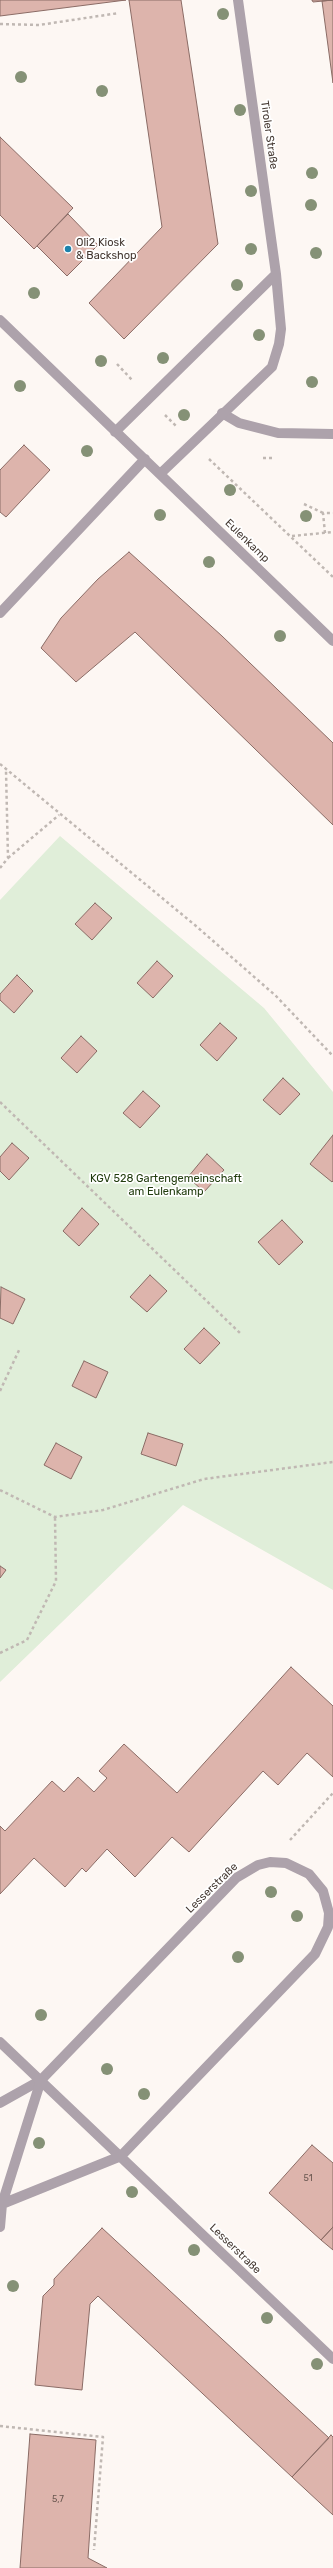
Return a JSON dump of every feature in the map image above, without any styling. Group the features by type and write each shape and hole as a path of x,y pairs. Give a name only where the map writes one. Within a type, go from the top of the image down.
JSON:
{"street":[{"name":"Tiroler Straße","path":"160,474 222,413 272,367 277,356 281,329 276,274 238,0"},
{"path":"115,432 276,274"},
{"name":"Eulenkamp","path":"0,320 333,641"},
{"path":"222,413 239,423 278,433 333,434"},
{"path":"0,613 145,459"},
{"name":"Lesserstraße","path":"41,2080 236,1878 258,1865 270,1862 300,1868 316,1881 323,1891 329,1913 328,1927 315,1954 121,2156"},
{"name":"Lesserstraße","path":"0,2042 333,2359"},
{"path":"0,2103 41,2080"},
{"path":"0,2227 2,2204 41,2080"},
{"path":"2,2204 121,2156"}],"path":[{"path":"0,24 39,25 119,13"},
{"path":"117,364 135,384"},
{"path":"160,409 180,430"},
{"path":"207,457 333,577"},
{"path":"304,504 323,513 333,513"},
{"path":"323,513 325,533"},
{"path":"291,536 333,532"},
{"path":"0,764 6,771 230,956 276,996 333,1056"},
{"path":"6,771 8,858"},
{"path":"0,868 8,858 59,815"},
{"path":"0,1102 242,1335"},
{"path":"0,1391 20,1348"},
{"path":"0,1490 55,1517 103,1510 204,1479 333,1462"},
{"path":"0,1653 27,1640 56,1581 55,1517"},
{"path":"270,1862 333,1793"},
{"path":"0,2426 103,2436 94,2550"}],"green space":[{"name":"KGV 528 Gartengemeinschaft am Eulenkamp","path":"60,836 264,1008 333,1092 333,1590 183,1505 0,1682 0,900"}],"building":[{"path":"0,0 126,0 0,16"},
{"path":"129,0 181,0 218,244 124,339 89,303 162,227"},
{"path":"312,0 333,0 313,2"},
{"path":"333,0 333,83 322,1"},
{"path":"0,137 73,208 34,249 0,215"},
{"path":"68,214 98,245 67,276 37,246"},
{"path":"24,445 50,470 6,517 0,512 0,470"},
{"path":"129,552 222,636 333,743 333,825 135,632 76,682 41,648 61,618 98,579"},
{"path":"95,903 112,918 92,940 75,924"},
{"path":"157,961 173,976 153,998 137,983"},
{"path":"17,975 33,991 14,1013 0,1000 0,994"},
{"path":"220,1023 237,1038 217,1061 200,1045"},
{"path":"81,1036 97,1051 77,1073 61,1058"},
{"path":"283,1078 300,1094 280,1115 263,1100"},
{"path":"143,1091 160,1106 140,1128 123,1113"},
{"path":"333,1135 333,1181 332,1182 310,1164"},
{"path":"12,1143 29,1158 9,1180 0,1171 0,1157"},
{"path":"207,1154 224,1170 204,1192 188,1177"},
{"path":"82,1208 99,1224 79,1246 63,1231"},
{"path":"282,1220 303,1242 279,1265 258,1242"},
{"path":"150,1275 167,1291 147,1312 130,1297"},
{"path":"1,1287 25,1299 13,1324 0,1318"},
{"path":"204,1328 220,1343 200,1364 184,1349"},
{"path":"84,1361 108,1372 96,1398 72,1386"},
{"path":"148,1433 183,1444 176,1466 141,1454"},
{"path":"56,1443 82,1457 71,1479 44,1465"},
{"path":"0,1566 6,1570 0,1578"},
{"path":"291,1667 333,1706 333,1777 307,1753 278,1785 263,1771 189,1852 172,1837 135,1877 107,1849 86,1872 82,1868 65,1887 34,1858 0,1894 0,1826 5,1831 52,1781 64,1792 78,1777 94,1792 107,1778 99,1771 124,1744 177,1793"},
{"path":"312,2145 333,2163 333,2227 321,2240 269,2193"},
{"path":"333,2227 333,2250 321,2240"},
{"path":"102,2228 329,2438 292,2477 98,2296 90,2304 82,2390 35,2385 43,2296 54,2285 54,2279"},
{"path":"30,2434 96,2440 88,2558 107,2568 20,2568"},
{"path":"331,2435 333,2437 333,2515 292,2477"}],"place":[{"name":"Oli2 Kiosk & Backshop","path":"68,249"}]}
